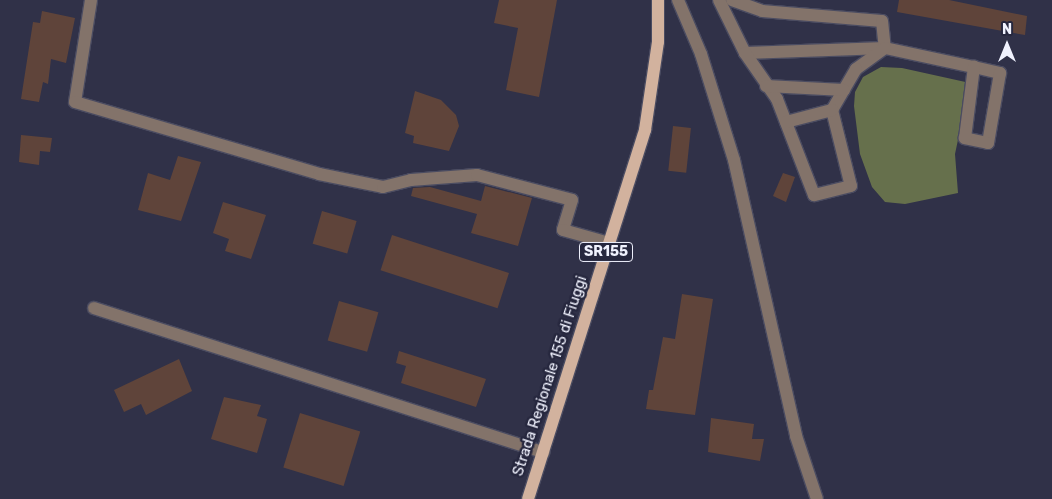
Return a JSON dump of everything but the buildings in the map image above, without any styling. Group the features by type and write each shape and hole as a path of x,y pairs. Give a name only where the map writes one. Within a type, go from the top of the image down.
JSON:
{"main road":[{"name":"Strada Regionale 155 di Fiuggi","path":"528,499 645,130 658,42 658,0"}],"street":[{"path":"90,0 75,102 319,174 383,187 411,180 477,175 572,200 563,230 609,243"},
{"path":"678,0 701,54 734,160 796,436 817,499"},
{"path":"719,0 745,53 766,86 777,99 814,195 851,186 832,110"},
{"path":"732,0 762,11 882,21 885,48"},
{"path":"745,53 885,48 974,67 1000,73 988,143 965,138 974,67"},
{"path":"786,122 832,110 856,70 885,48"},
{"path":"766,86 844,90"},
{"path":"94,308 543,452"}],"green space":[{"path":"881,67 902,68 970,83 955,154 958,193 905,204 885,202 872,187 860,154 854,106 855,92 863,77"}]}
